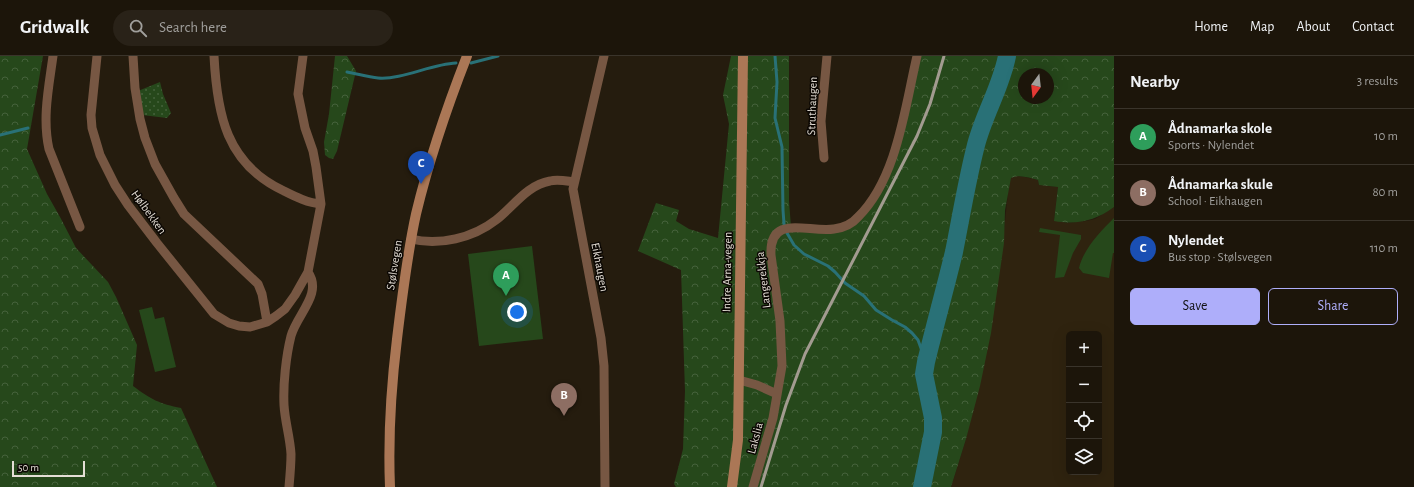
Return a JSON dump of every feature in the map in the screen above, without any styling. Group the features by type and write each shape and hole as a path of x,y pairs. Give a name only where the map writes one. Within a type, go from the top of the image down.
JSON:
{"street":[{"path":"52,56 47,102 48,149 80,227"},
{"name":"Hølbekken","path":"97,56 92,108 92,128 100,155 119,192 157,243 214,314 221,319 239,326 250,327 267,322 285,309 308,272 321,204 319,180 313,151 304,128 298,94 303,56"},
{"path":"133,56 140,119 145,138 155,164 184,214 258,284 262,294 267,322"},
{"path":"214,56 216,87 224,126 232,144 253,172 269,184 308,202 321,204"},
{"name":"Stølsvegen","path":"390,487 390,418 394,368 402,297 411,239 434,148 467,56"},
{"name":"Eikhaugen","path":"604,56 573,189 602,338 604,366 605,487"},
{"name":"Indre Arna-vegen","path":"732,487 738,440 743,56"},
{"name":"Struthaugen","path":"824,158 820,121 827,56"},
{"name":"Langerekkja","path":"777,394 781,375 782,352 780,321 771,255 773,237 780,230 791,227 822,230 842,228 857,218 869,204 876,195 883,181 893,156 917,56"},
{"path":"411,239 430,242 447,240 466,235 482,229 496,220 529,190 540,184 549,181 561,180 574,182"},
{"name":"Hølbekken","path":"289,487 291,455 284,406 286,371 291,336 299,318 312,296 312,278 308,272"},
{"path":"739,380 757,385 777,394"},
{"name":"Lakslia","path":"753,487 768,438 777,394"}],"shaded area":[{"path":"1016,176 1038,180 1039,185 1058,187 1054,220 1067,223 1095,219 1114,207 1114,487 951,487 966,439 1001,261 1008,192 1011,178"}],"green space":[{"path":"0,56 43,56 27,149 47,194 76,248 108,282 116,297 137,345 133,386 156,400 167,405 181,408 217,487 0,487"},
{"path":"335,56 347,56 356,71 337,151 333,159 325,155 324,142 329,114"},
{"path":"731,56 789,56 789,201 791,227 849,224 883,181 917,56 1114,56 1114,207 1100,216 1086,221 1054,221 1058,187 1039,185 1038,180 1024,177 1018,176 1011,178 1005,210 1004,243 991,333 980,386 951,487 676,487 674,484 683,449 685,391 681,270 638,251 656,203 679,210 676,221 689,229 718,238 729,124 723,95"},
{"path":"160,82 171,113 167,118 142,115 138,91"},
{"path":"1114,218 1114,253 1109,278 1083,273 1079,268 1081,261 1098,235"},
{"path":"1040,228 1081,235 1081,239 1073,253 1064,277 1055,278 1060,235 1039,232"},
{"path":"532,246 543,339 479,346 468,254"},
{"path":"152,307 155,319 164,317 176,367 155,372 139,310"}],"waterway":[{"path":"471,63 498,56"},
{"path":"775,56 777,82 775,118 782,147 783,210 784,224 787,233 794,245 804,254 828,266 845,283 864,296 876,310 905,327 912,333 918,340 926,362"},
{"path":"922,487 933,432 933,418 924,374 926,362 954,252 976,145 983,122 1001,79 1007,56"},
{"path":"347,72 374,78 387,78 456,63"},
{"path":"0,135 28,128"}],"railway":[{"path":"761,487 786,405 805,354 917,136 930,104 944,56"}],"place":[{"name":"Nylendet","path":"421,184"},
{"name":"Ådnamarka skole","path":"506,296"},
{"name":"Ådnamarka skule","path":"564,416"}]}
